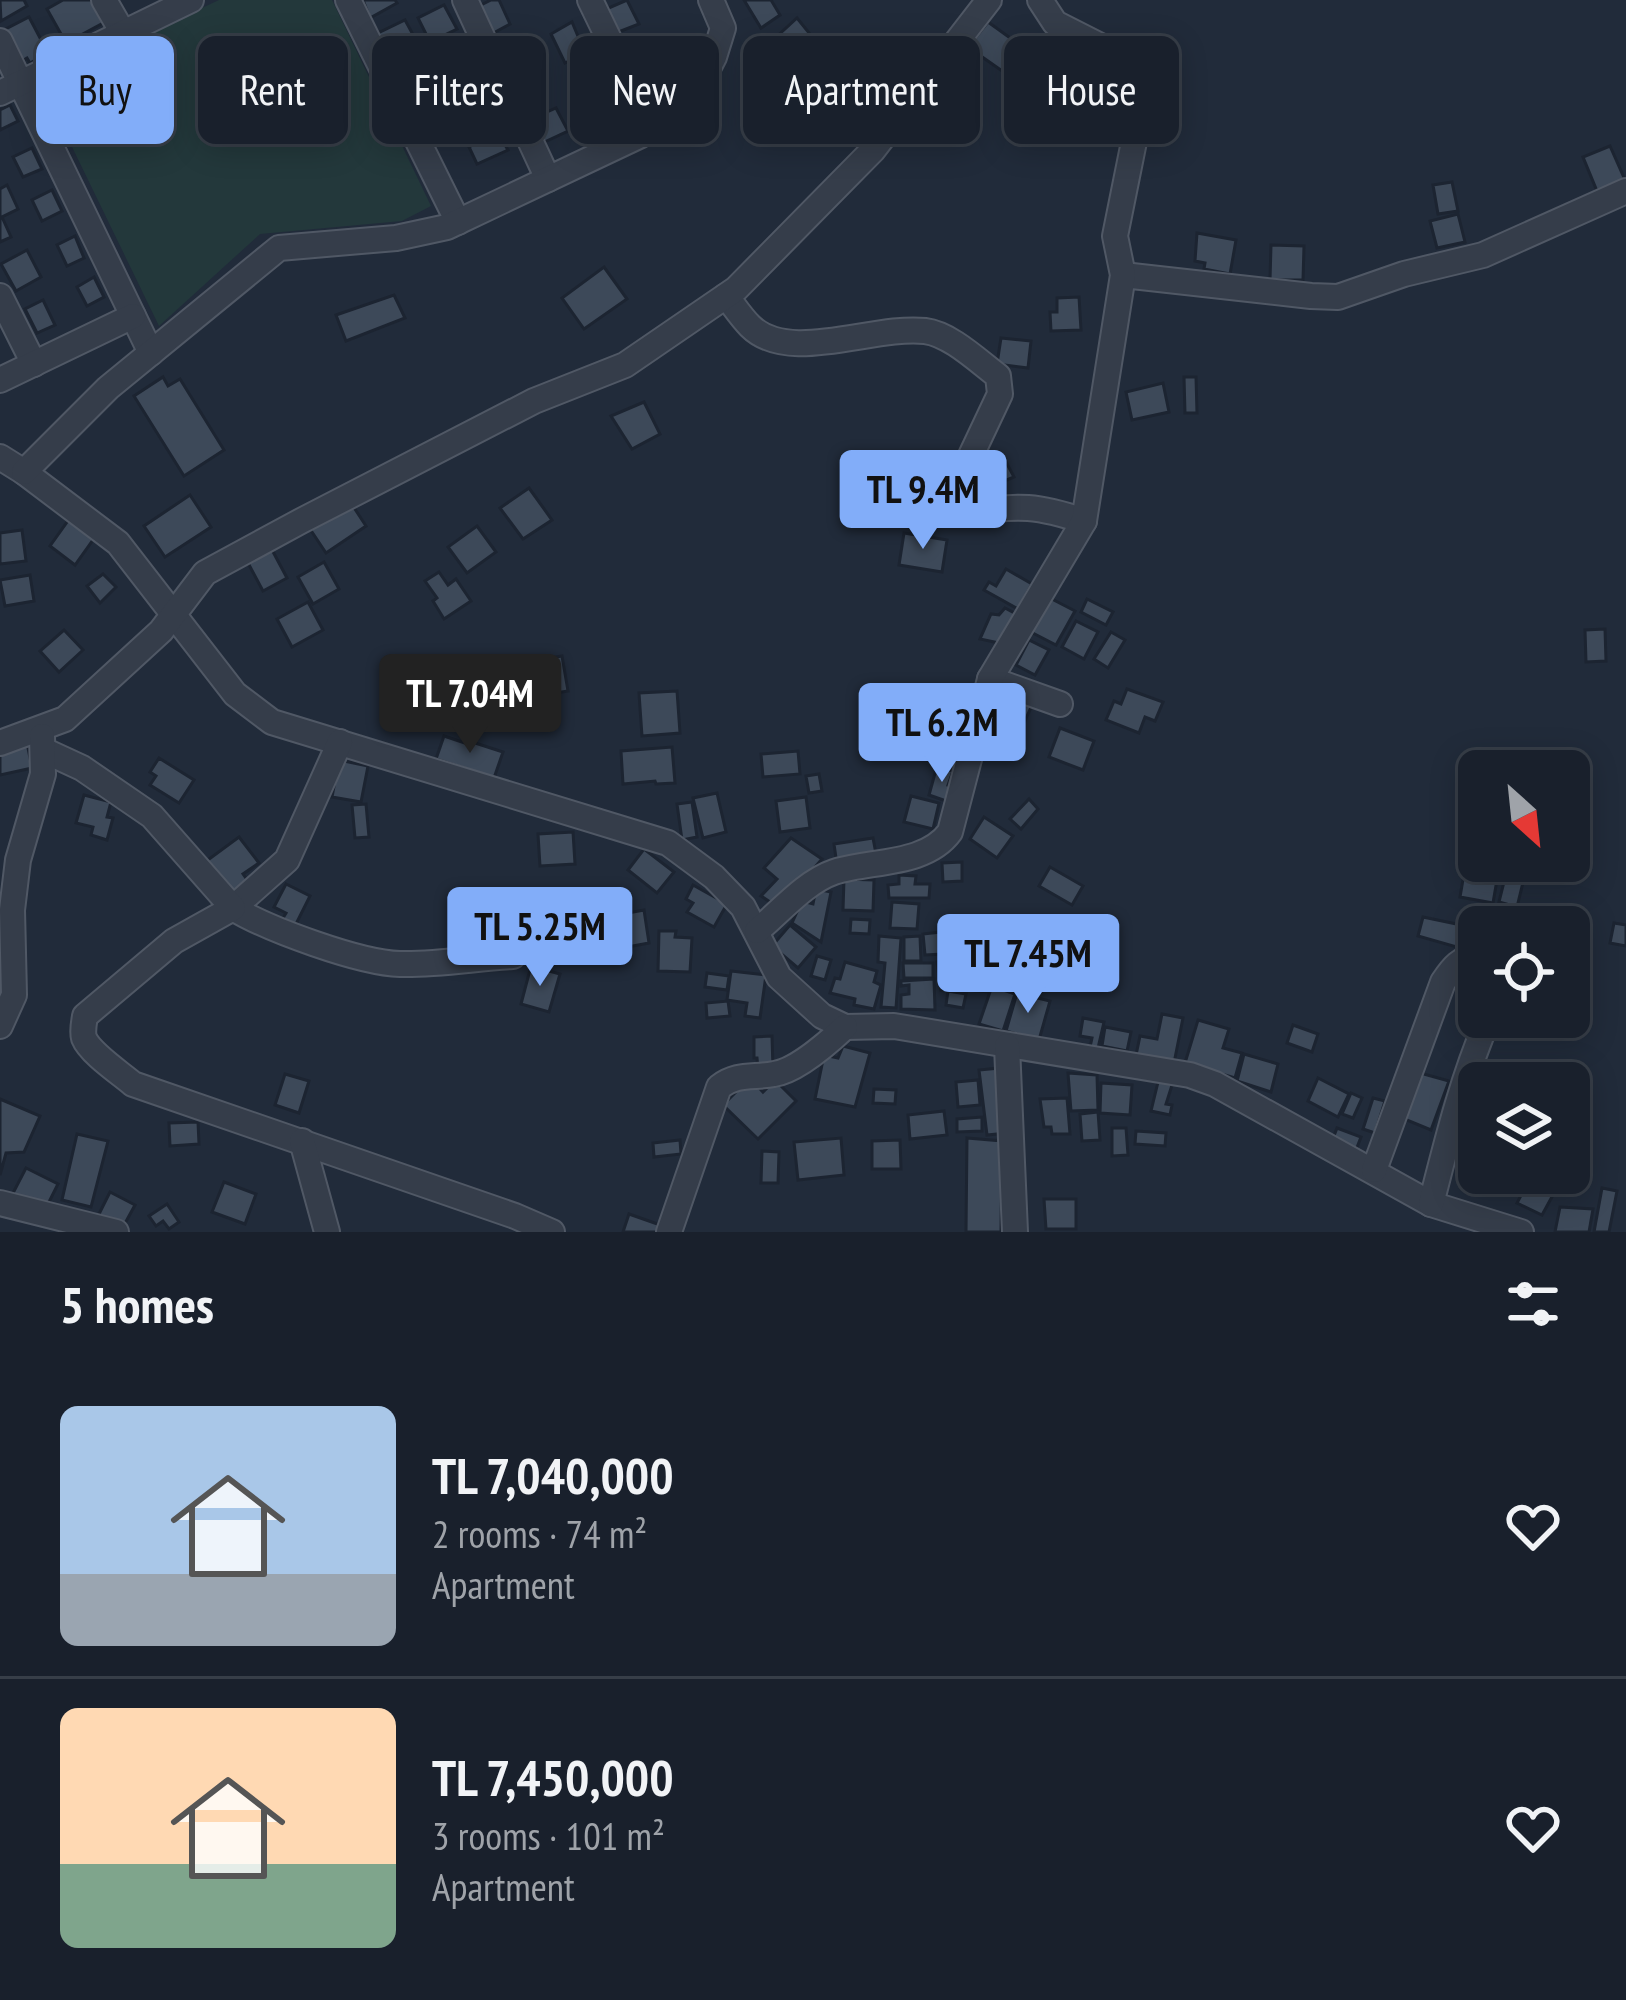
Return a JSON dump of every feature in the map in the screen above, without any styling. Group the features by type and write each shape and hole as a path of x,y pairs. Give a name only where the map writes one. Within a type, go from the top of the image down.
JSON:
{"street":[{"path":"104,0 123,33"},
{"path":"10,88 191,0"},
{"path":"348,0 458,222"},
{"path":"465,0 548,179"},
{"path":"590,0 607,36"},
{"path":"711,0 723,28 719,41"},
{"path":"0,743 42,739 161,631 206,574 534,401 625,365 736,289 873,150 989,0"},
{"path":"758,931 825,876 884,863 943,842 950,832 990,679 1084,521 1123,275 1115,236 1145,87 1124,58 1055,23 1040,0"},
{"path":"0,41 10,88 151,353"},
{"path":"24,472 108,388 279,248 395,238 458,222 619,144"},
{"path":"1123,275 1338,297 1404,274 1483,255 1626,191"},
{"path":"0,296 34,364"},
{"path":"726,296 751,328 785,344 930,331 952,344 998,376 1000,394 966,466 951,483 953,501 970,513 1034,507 1084,521"},
{"path":"0,380 133,316"},
{"path":"0,457 118,543 235,694 272,722 668,843 743,907 779,977 822,1016 845,1027 893,1026 1190,1075 1215,1084 1431,1204 1520,1232"},
{"path":"990,679 1060,704"},
{"path":"42,739 152,816 233,908 254,921 371,961 401,964 513,956"},
{"path":"0,1026 14,995 12,910 18,860 44,774 42,739"},
{"path":"340,742 287,860 233,908 174,941 85,1016 82,1034 133,1084 552,1232"},
{"path":"1374,1170 1443,982 1458,963"},
{"path":"669,1232 719,1087 732,1077 779,1074 845,1027"},
{"path":"1431,1204 1480,1038"},
{"path":"1007,1046 1016,1232"},
{"path":"302,1141 327,1232"},
{"path":"0,1203 116,1232"}],"green space":[{"path":"219,0 332,0 372,83 372,144 401,144 431,206 402,221 260,234 159,326 71,144 174,144 174,36 142,36"}],"building":[{"path":"0,0 24,0 27,6 1,21"},
{"path":"63,0 93,0 105,22 79,36 62,36 47,9"},
{"path":"363,0 395,0 397,3 370,18"},
{"path":"499,0 510,24 486,36 473,9"},
{"path":"627,0 639,24 616,33 604,10"},
{"path":"744,0 771,0 780,15 761,28"},
{"path":"444,5 457,29 427,36 418,18"},
{"path":"29,17 39,36 36,60 30,63 27,58 15,65 0,32"},
{"path":"797,18 812,36 777,36"},
{"path":"405,20 414,36 374,36"},
{"path":"572,22 578,36 570,36 570,60 565,63 551,34"},
{"path":"988,22 1007,36 1004,72 980,55 977,36"},
{"path":"10,105 18,121 0,130 0,110"},
{"path":"556,108 568,131 546,141 546,112"},
{"path":"504,144 508,150 477,164 469,147"},
{"path":"1610,146 1625,180 1597,191 1583,157"},
{"path":"32,148 42,169 23,177 13,157"},
{"path":"1452,182 1458,211 1438,214 1433,185"},
{"path":"7,185 18,209 2,217 11,237 0,242 0,189"},
{"path":"52,190 62,211 42,221 32,200"},
{"path":"1458,214 1465,242 1437,248 1430,221"},
{"path":"1197,233 1236,240 1230,274 1204,269 1205,263 1195,261"},
{"path":"75,236 84,258 67,266 57,245"},
{"path":"1271,245 1304,246 1303,280 1270,280"},
{"path":"27,250 41,277 16,291 1,264"},
{"path":"604,267 627,299 584,329 562,298"},
{"path":"94,277 104,297 87,306 77,287"},
{"path":"394,295 405,318 346,341 336,315"},
{"path":"1079,297 1081,330 1051,331 1050,312 1057,312 1057,298"},
{"path":"43,300 55,325 37,333 25,309"},
{"path":"1001,338 1031,341 1028,368 997,364"},
{"path":"163,377 168,386 180,379 224,450 184,476 134,396"},
{"path":"1184,377 1196,377 1197,413 1185,413"},
{"path":"1163,383 1169,412 1132,420 1126,392"},
{"path":"644,402 660,434 632,449 611,416"},
{"path":"1005,460 1014,477 997,484 1003,496 974,506 963,478"},
{"path":"529,488 552,520 523,539 500,508"},
{"path":"916,491 919,516 879,520 876,495"},
{"path":"190,495 211,527 165,557 144,526"},
{"path":"351,503 366,526 326,553 310,529"},
{"path":"70,518 95,537 75,565 50,546"},
{"path":"477,526 496,552 467,573 448,547"},
{"path":"22,530 26,561 0,564 0,533"},
{"path":"904,533 947,540 942,572 899,565"},
{"path":"271,548 287,578 263,591 247,561"},
{"path":"324,562 339,589 313,604 298,577"},
{"path":"1006,569 1032,584 1018,609 984,590 989,582 996,586"},
{"path":"439,572 448,585 456,579 471,601 444,619 425,581"},
{"path":"103,574 116,587 100,603 87,586"},
{"path":"30,575 34,601 5,606 0,580"},
{"path":"1046,596 1075,611 1056,645 1027,630"},
{"path":"1087,599 1113,612 1106,625 1081,612"},
{"path":"308,602 323,630 292,647 277,619"},
{"path":"1005,608 1018,615 999,643 980,639 991,614 999,615"},
{"path":"1076,621 1098,632 1084,659 1062,647"},
{"path":"1605,629 1606,661 1586,662 1585,630"},
{"path":"64,630 83,650 59,672 40,651"},
{"path":"1111,632 1125,640 1108,668 1094,659"},
{"path":"1029,640 1049,650 1035,675 1016,665"},
{"path":"562,656 568,691 538,696 532,661"},
{"path":"1127,689 1163,702 1155,721 1145,717 1139,733 1106,720 1114,701 1121,704"},
{"path":"677,691 680,733 642,736 639,693"},
{"path":"1008,694 1032,705 1016,741 992,730"},
{"path":"1060,728 1094,741 1083,770 1049,757"},
{"path":"444,736 503,752 494,778 436,759"},
{"path":"26,738 32,768 0,775 0,744"},
{"path":"672,747 675,783 623,784 621,751"},
{"path":"798,751 800,774 763,777 761,754"},
{"path":"159,758 194,780 179,803 150,785 156,776 150,772"},
{"path":"339,760 368,766 361,802 332,797"},
{"path":"937,766 953,771 949,802 929,795"},
{"path":"819,774 822,791 809,793 806,776"},
{"path":"717,793 726,832 703,838 693,798"},
{"path":"84,795 111,802 107,817 113,818 107,840 91,835 93,827 76,823"},
{"path":"911,796 939,803 933,829 904,822"},
{"path":"806,797 810,828 780,832 776,801"},
{"path":"1029,799 1038,809 1021,829 1010,819"},
{"path":"692,802 697,837 682,840 677,804"},
{"path":"366,804 369,837 355,838 352,805"},
{"path":"984,817 1013,836 997,858 970,839"},
{"path":"573,832 575,864 540,866 538,834"},
{"path":"239,837 259,863 243,874 250,884 228,901 201,865"},
{"path":"791,838 822,859 779,908 761,896 777,879 764,868"},
{"path":"873,838 877,859 837,865 834,844"},
{"path":"644,849 674,872 657,893 628,870"},
{"path":"962,862 962,881 943,882 942,863"},
{"path":"1050,867 1083,886 1072,905 1039,886"},
{"path":"899,875 916,876 915,884 930,884 929,898 889,898 888,885 899,884"},
{"path":"844,879 874,880 873,911 843,910"},
{"path":"1463,882 1497,882 1493,903 1460,897"},
{"path":"1504,882 1523,882 1517,906 1499,902"},
{"path":"286,884 310,896 293,930 280,923 286,913 274,907"},
{"path":"693,885 727,904 714,927 687,912 693,903 686,899"},
{"path":"816,889 831,892 821,942 792,923 802,901 813,904"},
{"path":"892,902 919,904 917,929 890,928"},
{"path":"644,910 649,943 622,948 617,915"},
{"path":"1423,917 1458,924 1458,947 1418,936"},
{"path":"851,919 870,920 869,934 850,933"},
{"path":"1614,923 1626,925 1626,946 1610,943"},
{"path":"975,924 1001,929 999,942 972,937"},
{"path":"790,925 816,947 798,968 772,946"},
{"path":"659,931 692,938 690,972 658,971"},
{"path":"941,932 943,954 925,955 923,934"},
{"path":"879,936 901,938 896,1008 881,1007 885,963 878,962"},
{"path":"920,936 921,961 904,961 904,937"},
{"path":"1070,944 1081,954 1064,972 1053,961"},
{"path":"957,955 992,959 988,992 953,989"},
{"path":"817,956 831,960 825,980 811,976"},
{"path":"948,960 951,988 941,990 937,962"},
{"path":"845,962 877,971 874,982 881,985 874,1009 830,993"},
{"path":"903,963 933,963 933,978 904,978"},
{"path":"531,966 560,974 549,1012 521,1004"},
{"path":"731,971 766,975 760,1018 745,1016 747,1003 727,1000"},
{"path":"707,973 729,976 727,990 705,987"},
{"path":"934,979 935,1010 901,1009 901,995 909,994 909,985 901,986 901,981"},
{"path":"992,986 1015,994 1003,1031 979,1024"},
{"path":"948,991 966,994 963,1008 946,1005"},
{"path":"1017,993 1050,1001 1039,1040 1006,1031"},
{"path":"728,1001 730,1016 707,1018 706,1003"},
{"path":"1162,1014 1183,1018 1173,1068 1135,1060 1140,1036 1157,1039"},
{"path":"1083,1018 1104,1022 1098,1048 1090,1047 1092,1038 1080,1036"},
{"path":"1198,1020 1229,1029 1223,1048 1242,1053 1235,1078 1185,1063"},
{"path":"1293,1025 1318,1034 1312,1052 1287,1043"},
{"path":"1105,1027 1131,1032 1127,1051 1102,1046"},
{"path":"772,1036 773,1069 758,1069 754,1037"},
{"path":"843,1046 870,1053 855,1107 815,1099 824,1055 838,1058"},
{"path":"1244,1054 1278,1064 1271,1092 1237,1081"},
{"path":"1000,1068 1007,1133 987,1135 979,1070"},
{"path":"1413,1071 1449,1081 1431,1130 1397,1116"},
{"path":"1068,1073 1097,1075 1098,1110 1071,1111"},
{"path":"285,1074 309,1081 299,1113 275,1105"},
{"path":"750,1078 763,1092 775,1080 796,1101 758,1139 723,1105"},
{"path":"1159,1078 1173,1082 1166,1104 1172,1105 1170,1115 1151,1111"},
{"path":"1318,1078 1349,1094 1338,1117 1308,1101"},
{"path":"978,1080 980,1105 958,1107 956,1082"},
{"path":"1101,1083 1132,1085 1130,1115 1100,1113"},
{"path":"874,1089 896,1090 895,1104 873,1103"},
{"path":"1351,1093 1362,1098 1353,1118 1342,1114"},
{"path":"1067,1098 1070,1134 1052,1134 1051,1127 1044,1127 1040,1099"},
{"path":"1373,1098 1385,1101 1375,1133 1363,1129"},
{"path":"0,1099 40,1116 24,1152 6,1153 0,1175"},
{"path":"944,1111 947,1135 910,1139 908,1115"},
{"path":"1098,1112 1100,1140 1082,1141 1080,1114"},
{"path":"982,1117 982,1131 957,1132 957,1119"},
{"path":"198,1122 199,1144 170,1146 169,1123"},
{"path":"1112,1128 1126,1128 1128,1155 1112,1156"},
{"path":"1337,1128 1361,1137 1356,1150 1332,1141"},
{"path":"1136,1131 1166,1133 1165,1146 1135,1144"},
{"path":"77,1134 108,1141 91,1207 62,1200"},
{"path":"841,1138 844,1175 798,1180 794,1142"},
{"path":"967,1138 1002,1141 1001,1232 966,1232"},
{"path":"680,1140 681,1154 654,1157 653,1143"},
{"path":"900,1140 901,1169 872,1169 872,1141"},
{"path":"762,1151 779,1152 778,1183 761,1183"},
{"path":"26,1168 58,1184 45,1210 12,1195"},
{"path":"224,1182 256,1194 245,1224 212,1212"},
{"path":"1602,1188 1617,1191 1609,1232 1594,1232"},
{"path":"110,1192 135,1205 123,1227 95,1222"},
{"path":"1522,1194 1554,1194 1542,1215 1517,1203"},
{"path":"1044,1199 1076,1199 1076,1229 1046,1229"},
{"path":"167,1204 179,1222 169,1229 163,1221 156,1226 149,1216"},
{"path":"1560,1207 1593,1209 1589,1232 1555,1232"},
{"path":"629,1214 666,1227 664,1232 623,1232"}]}
